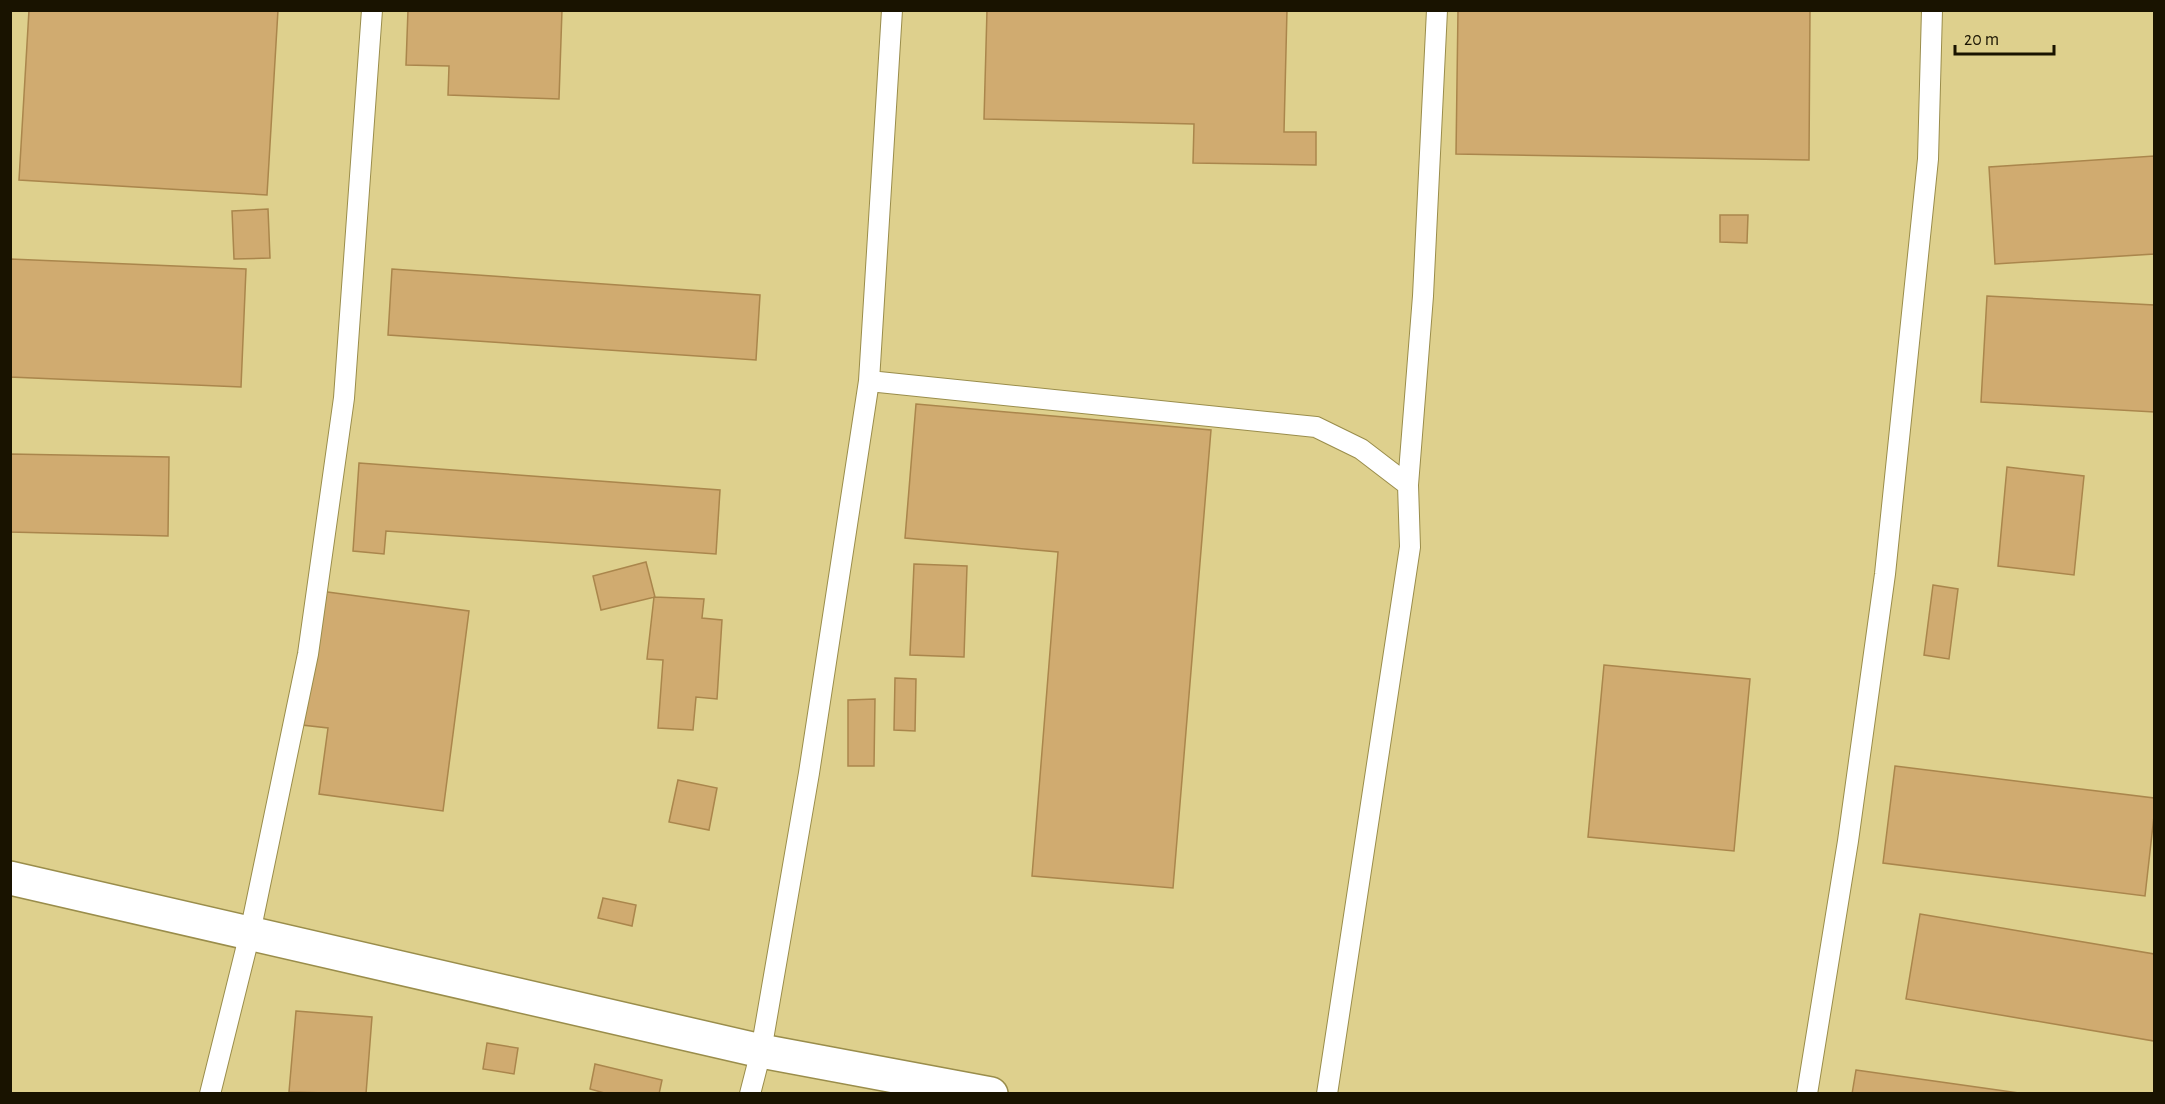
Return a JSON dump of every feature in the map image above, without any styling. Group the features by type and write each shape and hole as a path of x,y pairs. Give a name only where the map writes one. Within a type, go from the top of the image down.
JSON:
{"street":[{"path":"10,878 761,1051 991,1094"}],"lane":[{"path":"210,1094 250,933 308,654 344,398 372,10"},
{"path":"750,1094 761,1051 809,773 869,381 892,10"},
{"path":"1327,1094 1410,547 1408,485 1423,296 1437,10"},
{"path":"1807,1094 1848,841 1885,574 1928,159 1932,10"},
{"path":"869,381 1316,428 1361,449 1408,485"}],"building":[{"path":"29,10 278,10 267,195 19,180"},
{"path":"408,10 562,10 559,99 448,95 449,66 406,65"},
{"path":"987,10 1287,10 1284,132 1316,132 1316,165 1193,163 1194,124 984,119"},
{"path":"1458,10 1810,10 1809,160 1456,154"},
{"path":"2154,156 2154,254 1995,264 1989,167"},
{"path":"268,209 270,258 234,259 232,211"},
{"path":"1720,215 1748,215 1747,243 1720,242"},
{"path":"10,259 246,269 241,387 10,377"},
{"path":"392,269 760,295 756,360 388,335"},
{"path":"1987,296 2154,305 2154,412 1981,402"},
{"path":"916,404 1211,430 1173,888 1032,876 1058,552 905,538"},
{"path":"10,454 169,457 168,536 10,532"},
{"path":"359,463 720,490 716,554 386,531 384,554 353,551"},
{"path":"2007,467 2084,476 2074,575 1998,566"},
{"path":"646,562 655,597 601,610 593,576"},
{"path":"914,564 967,566 964,657 910,655"},
{"path":"1933,585 1958,589 1949,659 1924,655"},
{"path":"320,591 469,611 443,811 319,794 328,728 302,725"},
{"path":"654,597 704,599 702,618 722,620 717,699 696,697 693,730 658,728 663,660 647,659"},
{"path":"1604,665 1750,679 1734,851 1588,837"},
{"path":"895,678 916,679 915,731 894,730"},
{"path":"875,699 874,766 848,766 848,700"},
{"path":"1895,766 2154,798 2145,896 1883,863"},
{"path":"678,780 717,788 709,830 669,822"},
{"path":"603,898 636,905 632,926 598,918"},
{"path":"1920,914 2154,954 2154,1041 1906,999"},
{"path":"296,1011 372,1017 366,1094 289,1092"},
{"path":"487,1043 518,1048 514,1074 483,1069"},
{"path":"595,1064 662,1080 659,1094 608,1094 590,1089"},
{"path":"1856,1070 2026,1094 1852,1094"}]}
